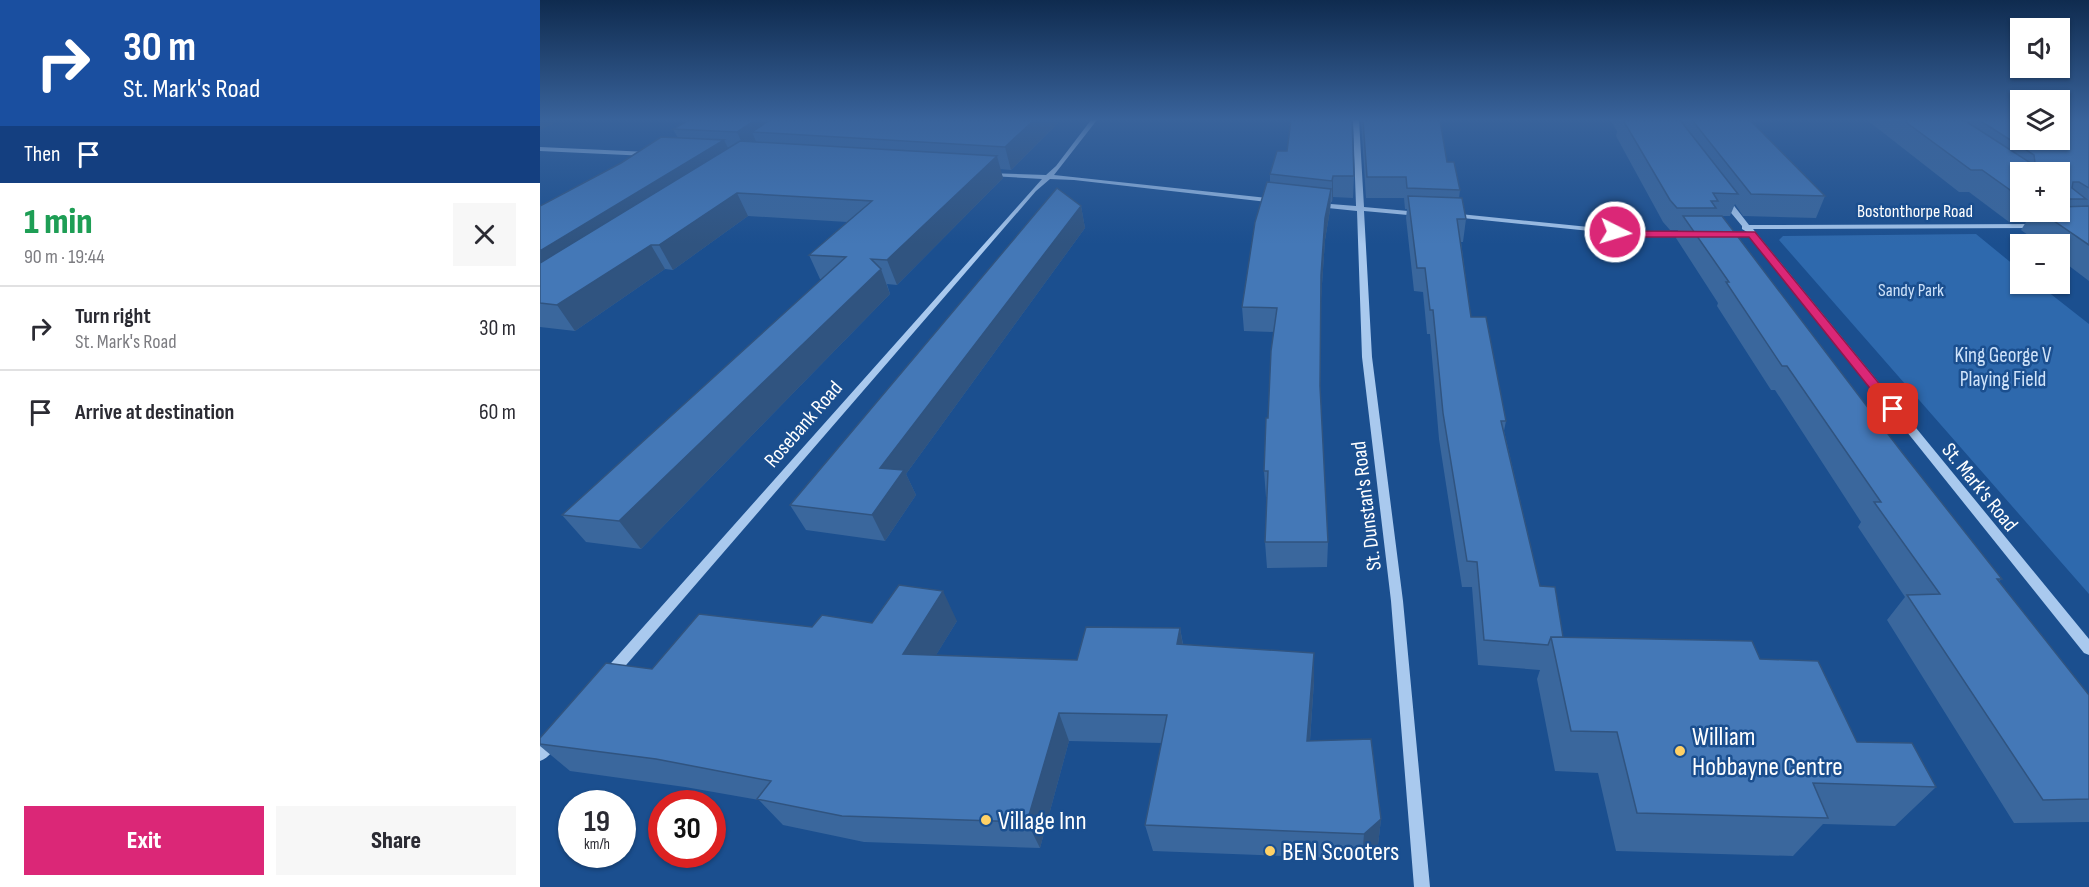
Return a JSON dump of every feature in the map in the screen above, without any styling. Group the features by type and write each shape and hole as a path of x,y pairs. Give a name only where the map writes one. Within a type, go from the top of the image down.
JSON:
{"street":[{"name":"Rosebank Road","path":"603,683 1062,161"},
{"name":"St. Dunstan's Road","path":"1358,161 1367,357 1397,601 1422,887"},
{"path":"986,174 1074,178 1282,201"},
{"name":"St. Mark's Road","path":"1715,187 2089,649"},
{"path":"1306,204 1425,214"},
{"path":"1449,215 1639,234 1705,234"},
{"name":"Bostonthorpe Road","path":"1716,234 1748,230 2047,226"},
{"path":"540,754 564,728"}],"green space":[{"name":"King George V Playing Field","path":"1976,234 2010,262 2010,294 2051,294 2089,324 2089,594 1779,240 1783,236"}],"building":[{"path":"689,161 540,251 540,206 621,163"},
{"path":"707,161 991,161 887,260 871,259 881,269 619,521 562,515 846,257 809,255 872,201 737,193 659,245 651,245 557,305 540,303 540,263"},
{"path":"1274,161 1353,161 1354,176 1333,176 1332,181 1270,174"},
{"path":"1366,161 1454,162 1460,190 1407,188 1406,177 1367,177"},
{"path":"1647,161 1712,161 1738,194 1713,193 1718,201 1711,201 1716,208 1677,208"},
{"path":"1725,161 1791,161 1825,196 1751,194"},
{"path":"1959,161 2029,162 2010,162 2010,190 1982,170 1971,170"},
{"path":"2035,161 2089,161 2089,188 2079,182 2073,182 2072,188 2086,199 2070,199 2070,162"},
{"path":"1267,182 1331,189 1325,218 1321,275 1320,386 1328,542 1265,542 1268,471 1264,471 1266,418 1268,418 1271,351 1277,308 1242,307 1255,222"},
{"path":"1057,188 1081,206 880,468 904,470 872,515 790,505"},
{"path":"1408,196 1462,198 1466,219 1457,219 1471,317 1486,317 1506,421 1501,421 1540,586 1555,587 1563,637 1551,637 1548,645 1484,640 1477,562 1467,561 1443,413 1433,310 1430,310 1425,268 1417,268"},
{"path":"2089,206 2089,245 2056,222 2070,222 2070,207"},
{"path":"1683,216 1722,216 2002,579 1997,579 2089,695 2089,799 2043,800 1907,595 1940,594 1874,502 1881,502 1787,366 1782,366 1726,282 1729,282"},
{"path":"899,585 943,591 903,654 1077,660 1086,627 1180,628 1177,644 1314,653 1307,741 1371,739 1381,819 1364,834 1145,825 1167,715 1059,713 1027,822 842,816 757,799 771,781 656,759 540,744 540,738 606,663 652,669 699,614 812,627 822,615 872,623"},
{"path":"1551,637 1752,641 1760,659 1818,661 1857,742 1912,743 1936,787 1813,783 1828,818 1637,813 1617,732 1571,731"}],"place":[{"name":"William Hobbayne Centre","path":"1680,751"},
{"name":"Village Inn","path":"986,820"},
{"name":"BEN Scooters","path":"1270,851"}],"route":[{"path":"1615,232 1751,234 1893,409"}],"park label":[{"name":"Sandy Park","path":"1911,290"}]}
